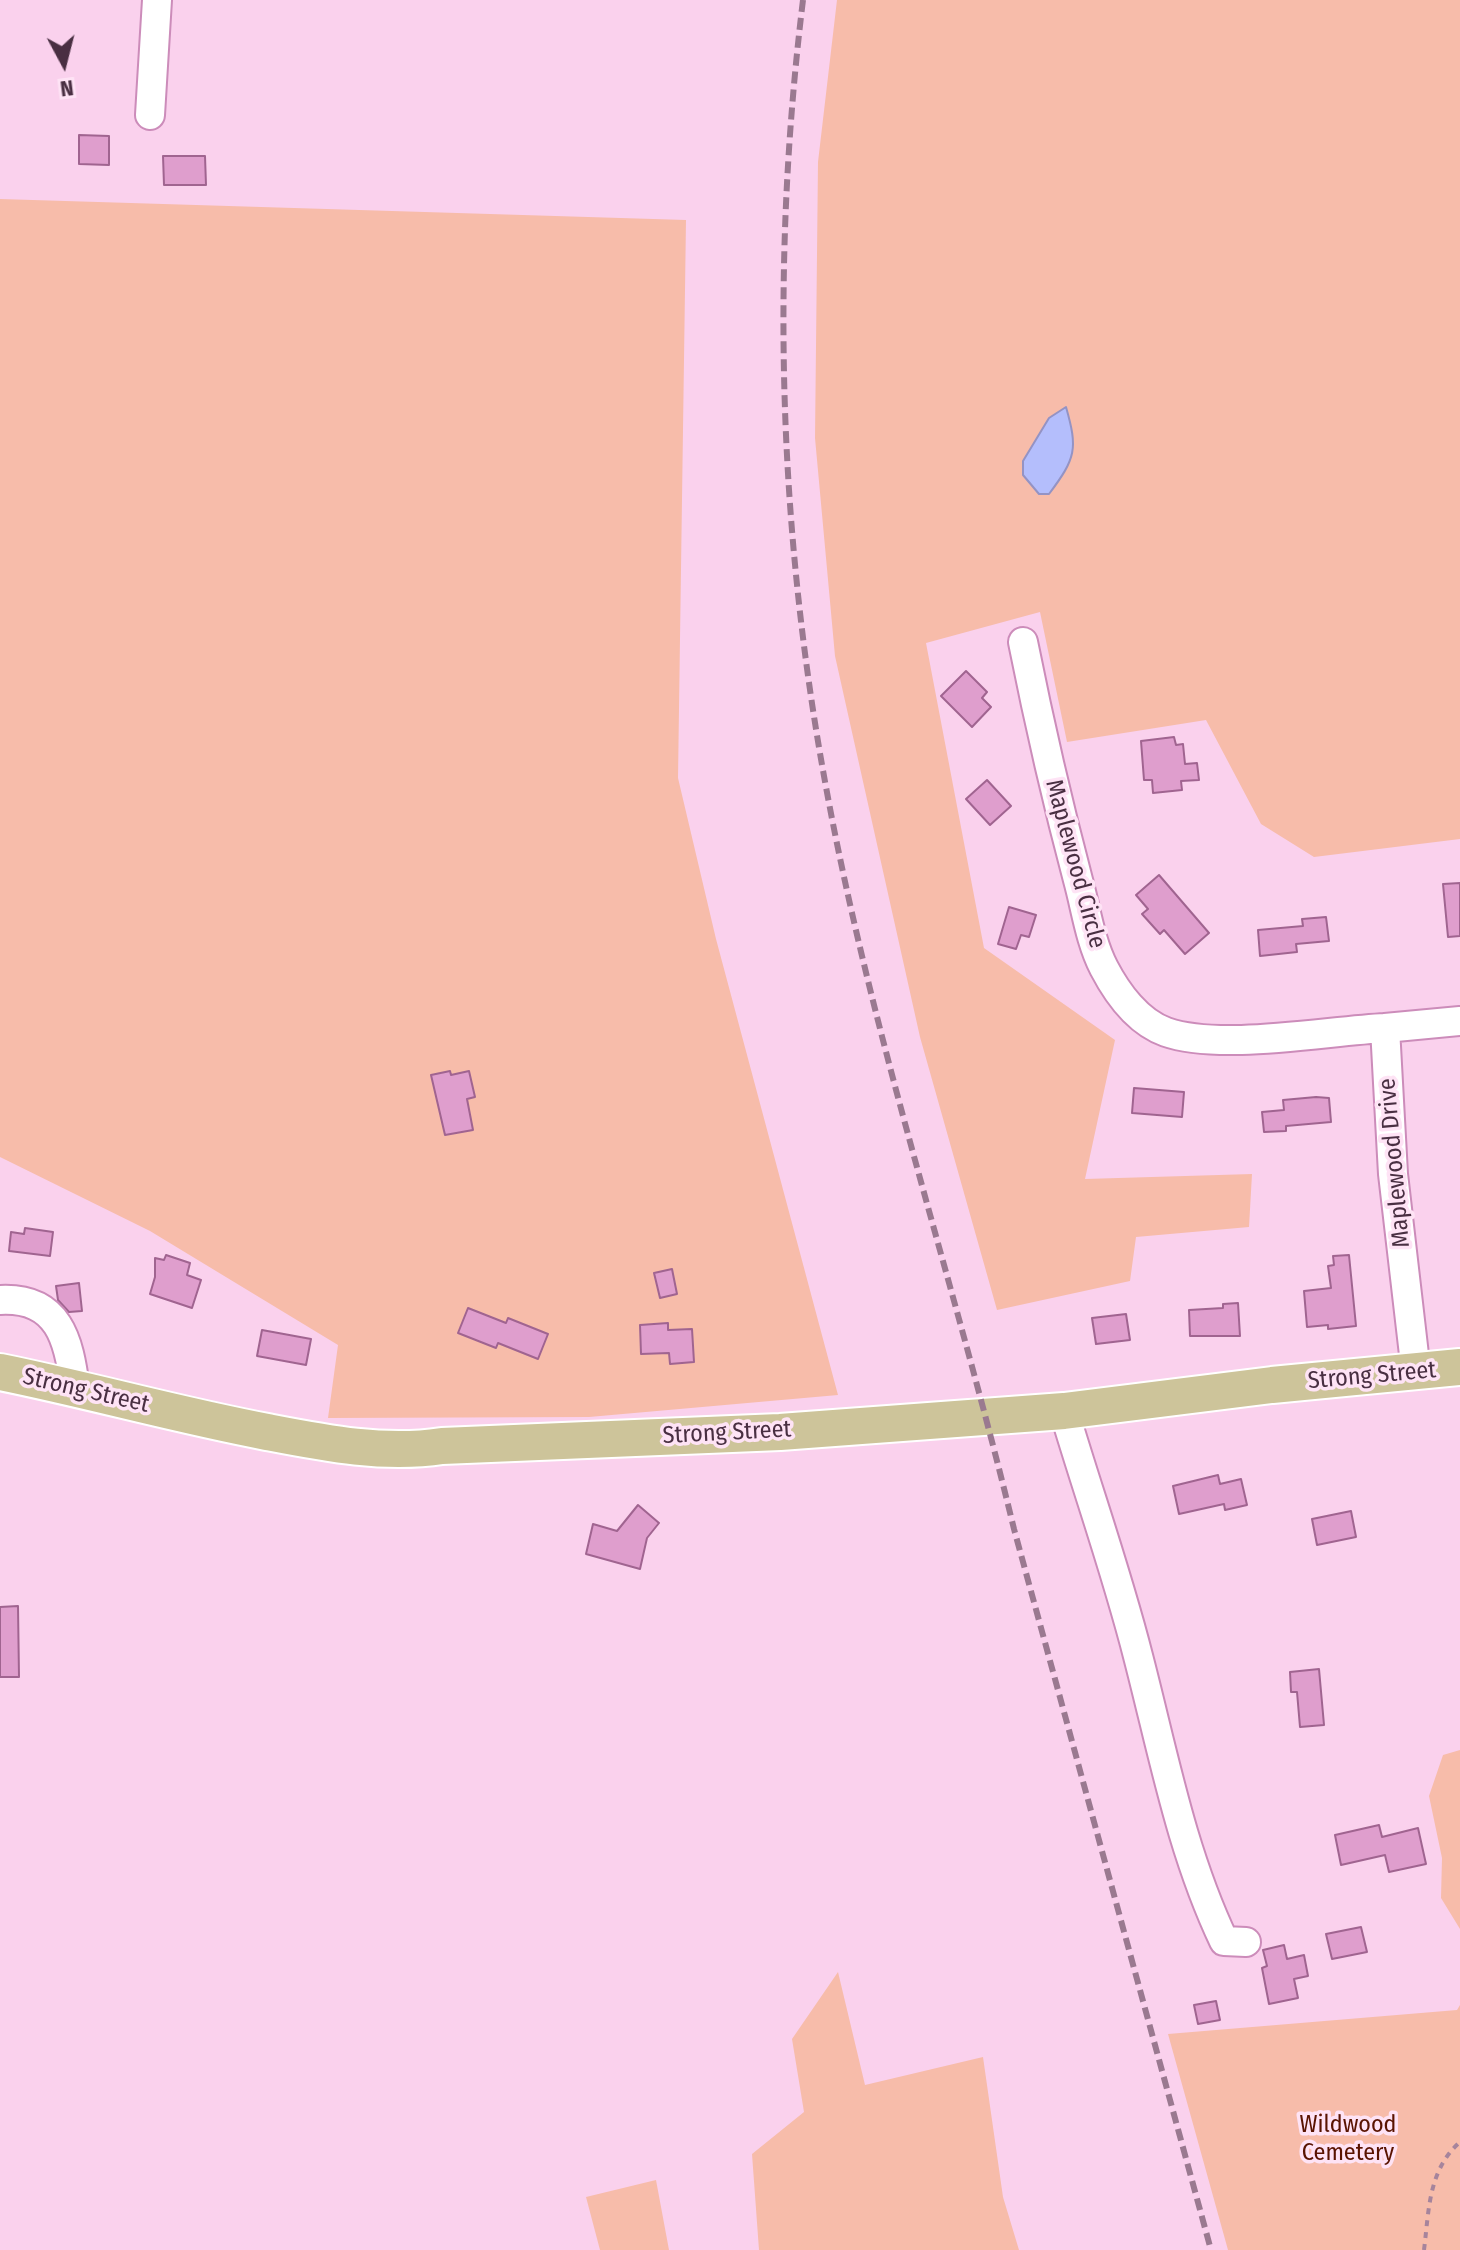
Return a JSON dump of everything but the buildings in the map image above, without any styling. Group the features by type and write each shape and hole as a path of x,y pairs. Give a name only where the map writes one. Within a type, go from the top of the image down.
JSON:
{"main road":[{"name":"Strong Street","path":"0,1372 239,1427 314,1441 412,1451 456,1446 780,1432 1064,1411 1460,1367"}],"street":[{"path":"150,115 157,0"},
{"name":"Maplewood Circle","path":"1023,642 1058,806 1093,940 1112,982 1131,1007 1155,1028 1199,1038 1248,1038 1385,1028"},
{"path":"1385,1028 1460,1021"},
{"name":"Maplewood Drive","path":"1385,1028 1393,1174 1416,1372"},
{"path":"0,1300 31,1303 54,1320 68,1343 75,1388"},
{"path":"1064,1411 1137,1651 1201,1894 1224,1941 1246,1942"}],"path":[{"path":"1424,2250 1432,2182 1452,2149 1460,2142"}],"green space":[{"path":"837,0 1460,0 1460,839 1314,857 1261,824 1206,720 1067,742 1040,612 926,643 984,948 1115,1040 1085,1179 1252,1174 1249,1227 1136,1237 1130,1281 997,1310 920,1037 835,656 815,438 818,162"},
{"path":"0,199 686,220 678,778 716,939 838,1395 589,1417 328,1418 338,1345 150,1231 0,1157"},
{"path":"1460,1750 1460,1929 1441,1898 1442,1858 1429,1796 1443,1755"},
{"path":"838,1972 865,2085 983,2057 1003,2197 1019,2250 759,2250 752,2154 804,2112 792,2039"},
{"name":"Wildwood Cemetery","path":"1460,2005 1460,2250 1228,2250 1168,2034 1457,2010"},
{"path":"656,2180 669,2250 600,2250 586,2197"}],"water":[{"path":"1066,407 1072,433 1072,453 1065,471 1049,494 1039,494 1023,475 1023,461 1049,418"}],"railway":[{"path":"803,0 786,197 784,394 798,591 826,787 866,974 890,1067 1211,2250"}]}
